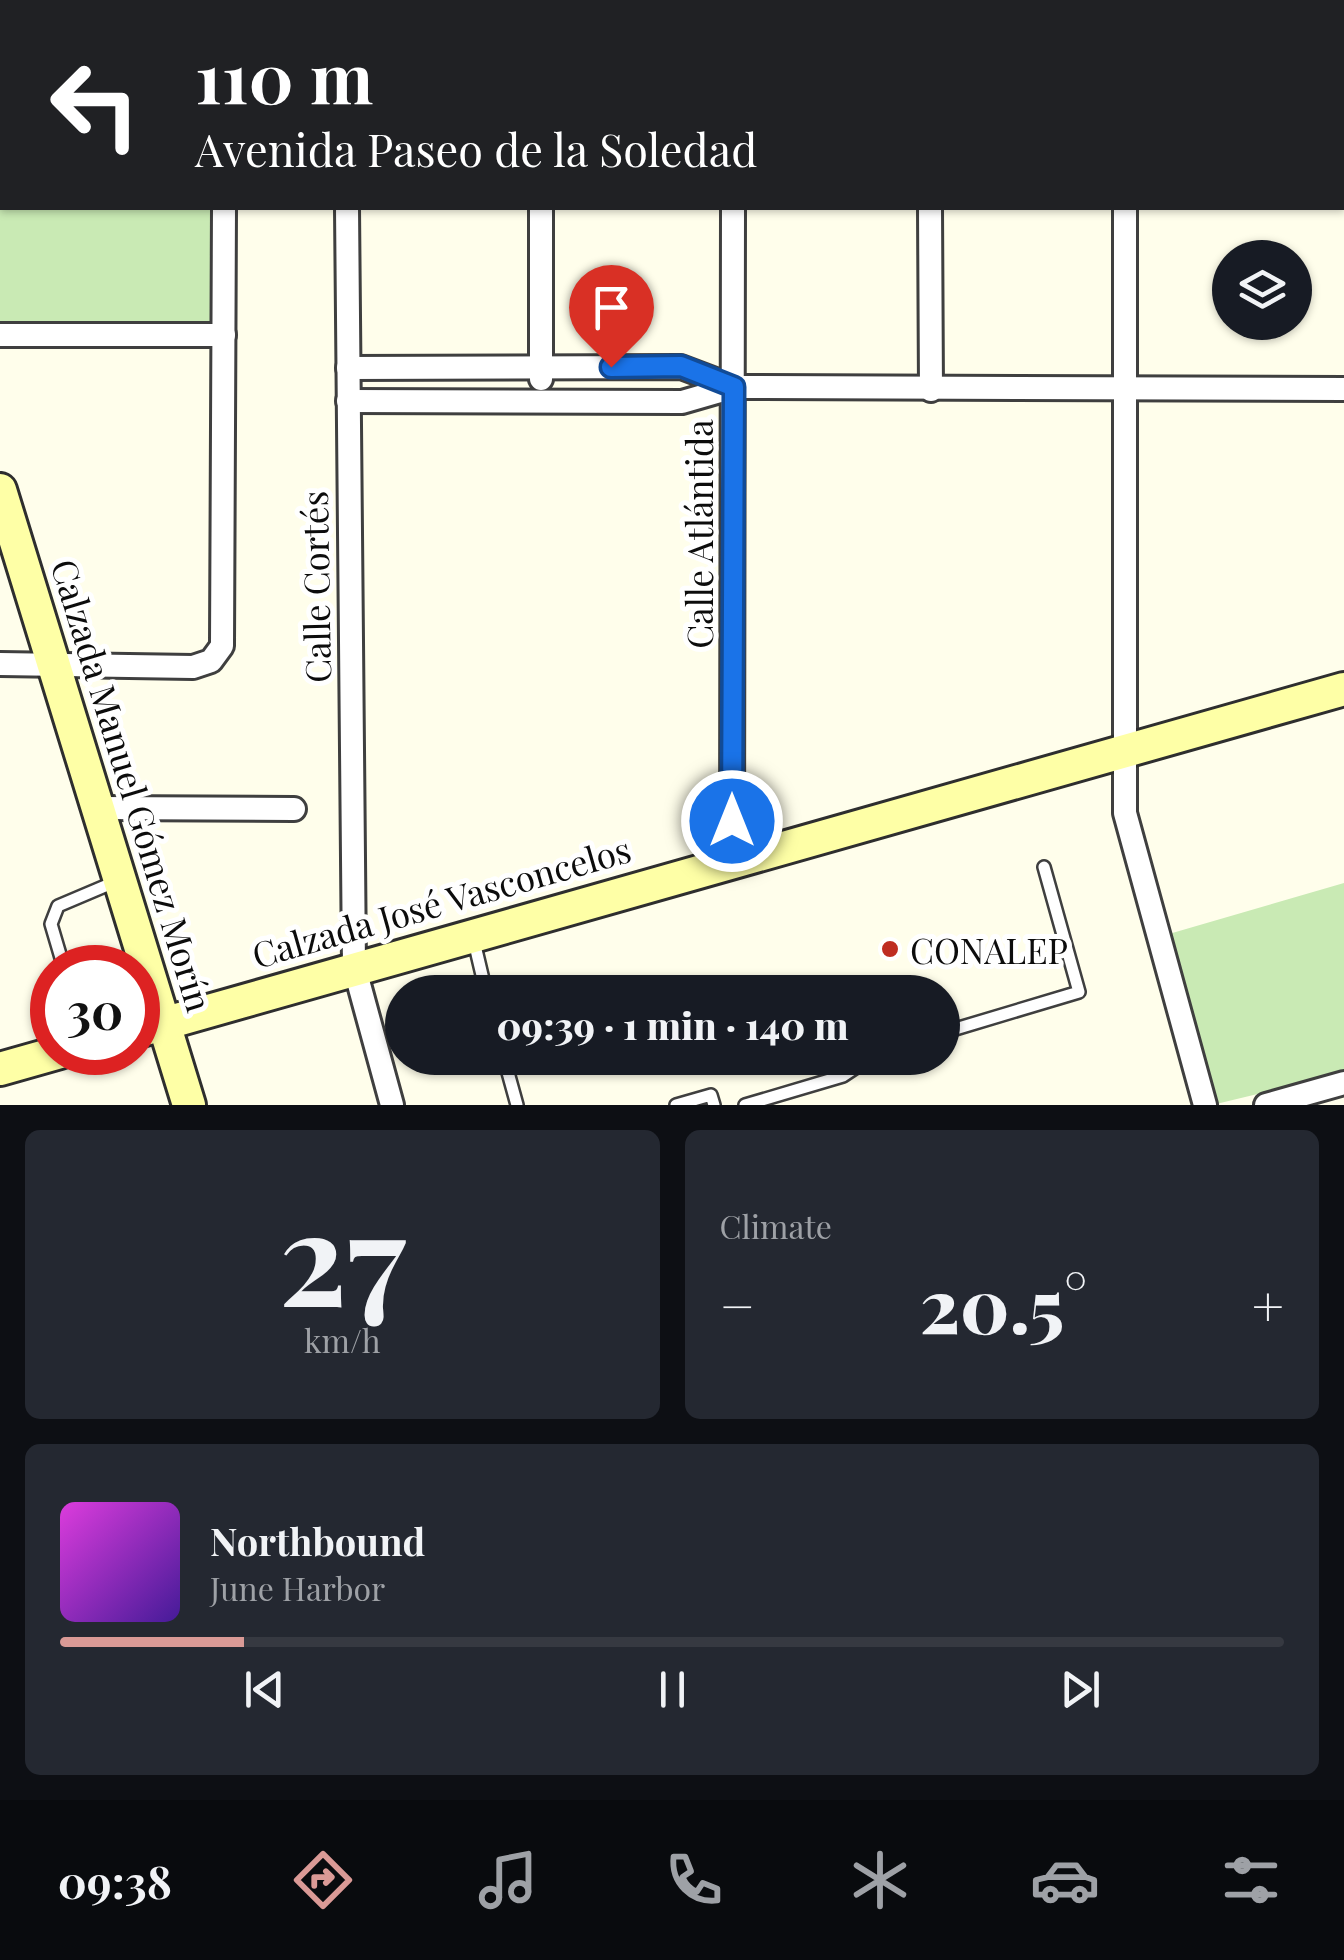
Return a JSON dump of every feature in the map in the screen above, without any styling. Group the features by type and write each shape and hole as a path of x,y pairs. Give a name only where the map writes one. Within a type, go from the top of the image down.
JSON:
{"main road":[{"name":"Calzada Manuel Gómez Morín","path":"0,490 121,880 135,945"},
{"name":"Calzada José Vasconcelos","path":"160,1025 354,966 1344,689"},
{"name":"Calzada Manuel Gómez Morín","path":"160,1044 188,1105"},
{"path":"0,1069 30,1060"}],"street":[{"path":"0,664 193,667 211,662 222,646 224,210"},
{"name":"Calle Cortés","path":"346,210 354,966 392,1105"},
{"path":"540,402 541,210"},
{"name":"Calle Atlántida","path":"732,860 733,210"},
{"path":"930,210 930,390"},
{"path":"1125,210 1124,813 1204,1105"},
{"path":"0,335 224,335"},
{"path":"348,368 681,366 734,387"},
{"path":"348,402 682,402 734,387 1344,389"},
{"path":"98,808 294,809"},
{"path":"1266,1105 1293,1101 1344,1083"}],"lane":[{"path":"960,1028 1079,992 1044,867"},
{"path":"57,945 51,924 58,906 121,880"},
{"path":"472,933 482,975"},
{"path":"509,1075 517,1105"},
{"path":"746,1105 844,1075"},
{"path":"676,1105 711,1095 714,1105"}],"green space":[{"path":"0,210 217,210 217,330 0,330"},
{"path":"1344,883 1344,1073 1212,1105 1162,936"}],"place":[{"name":"CONALEP","path":"890,949"}],"route":[{"path":"611,367 681,366 734,387 732,821"}]}
